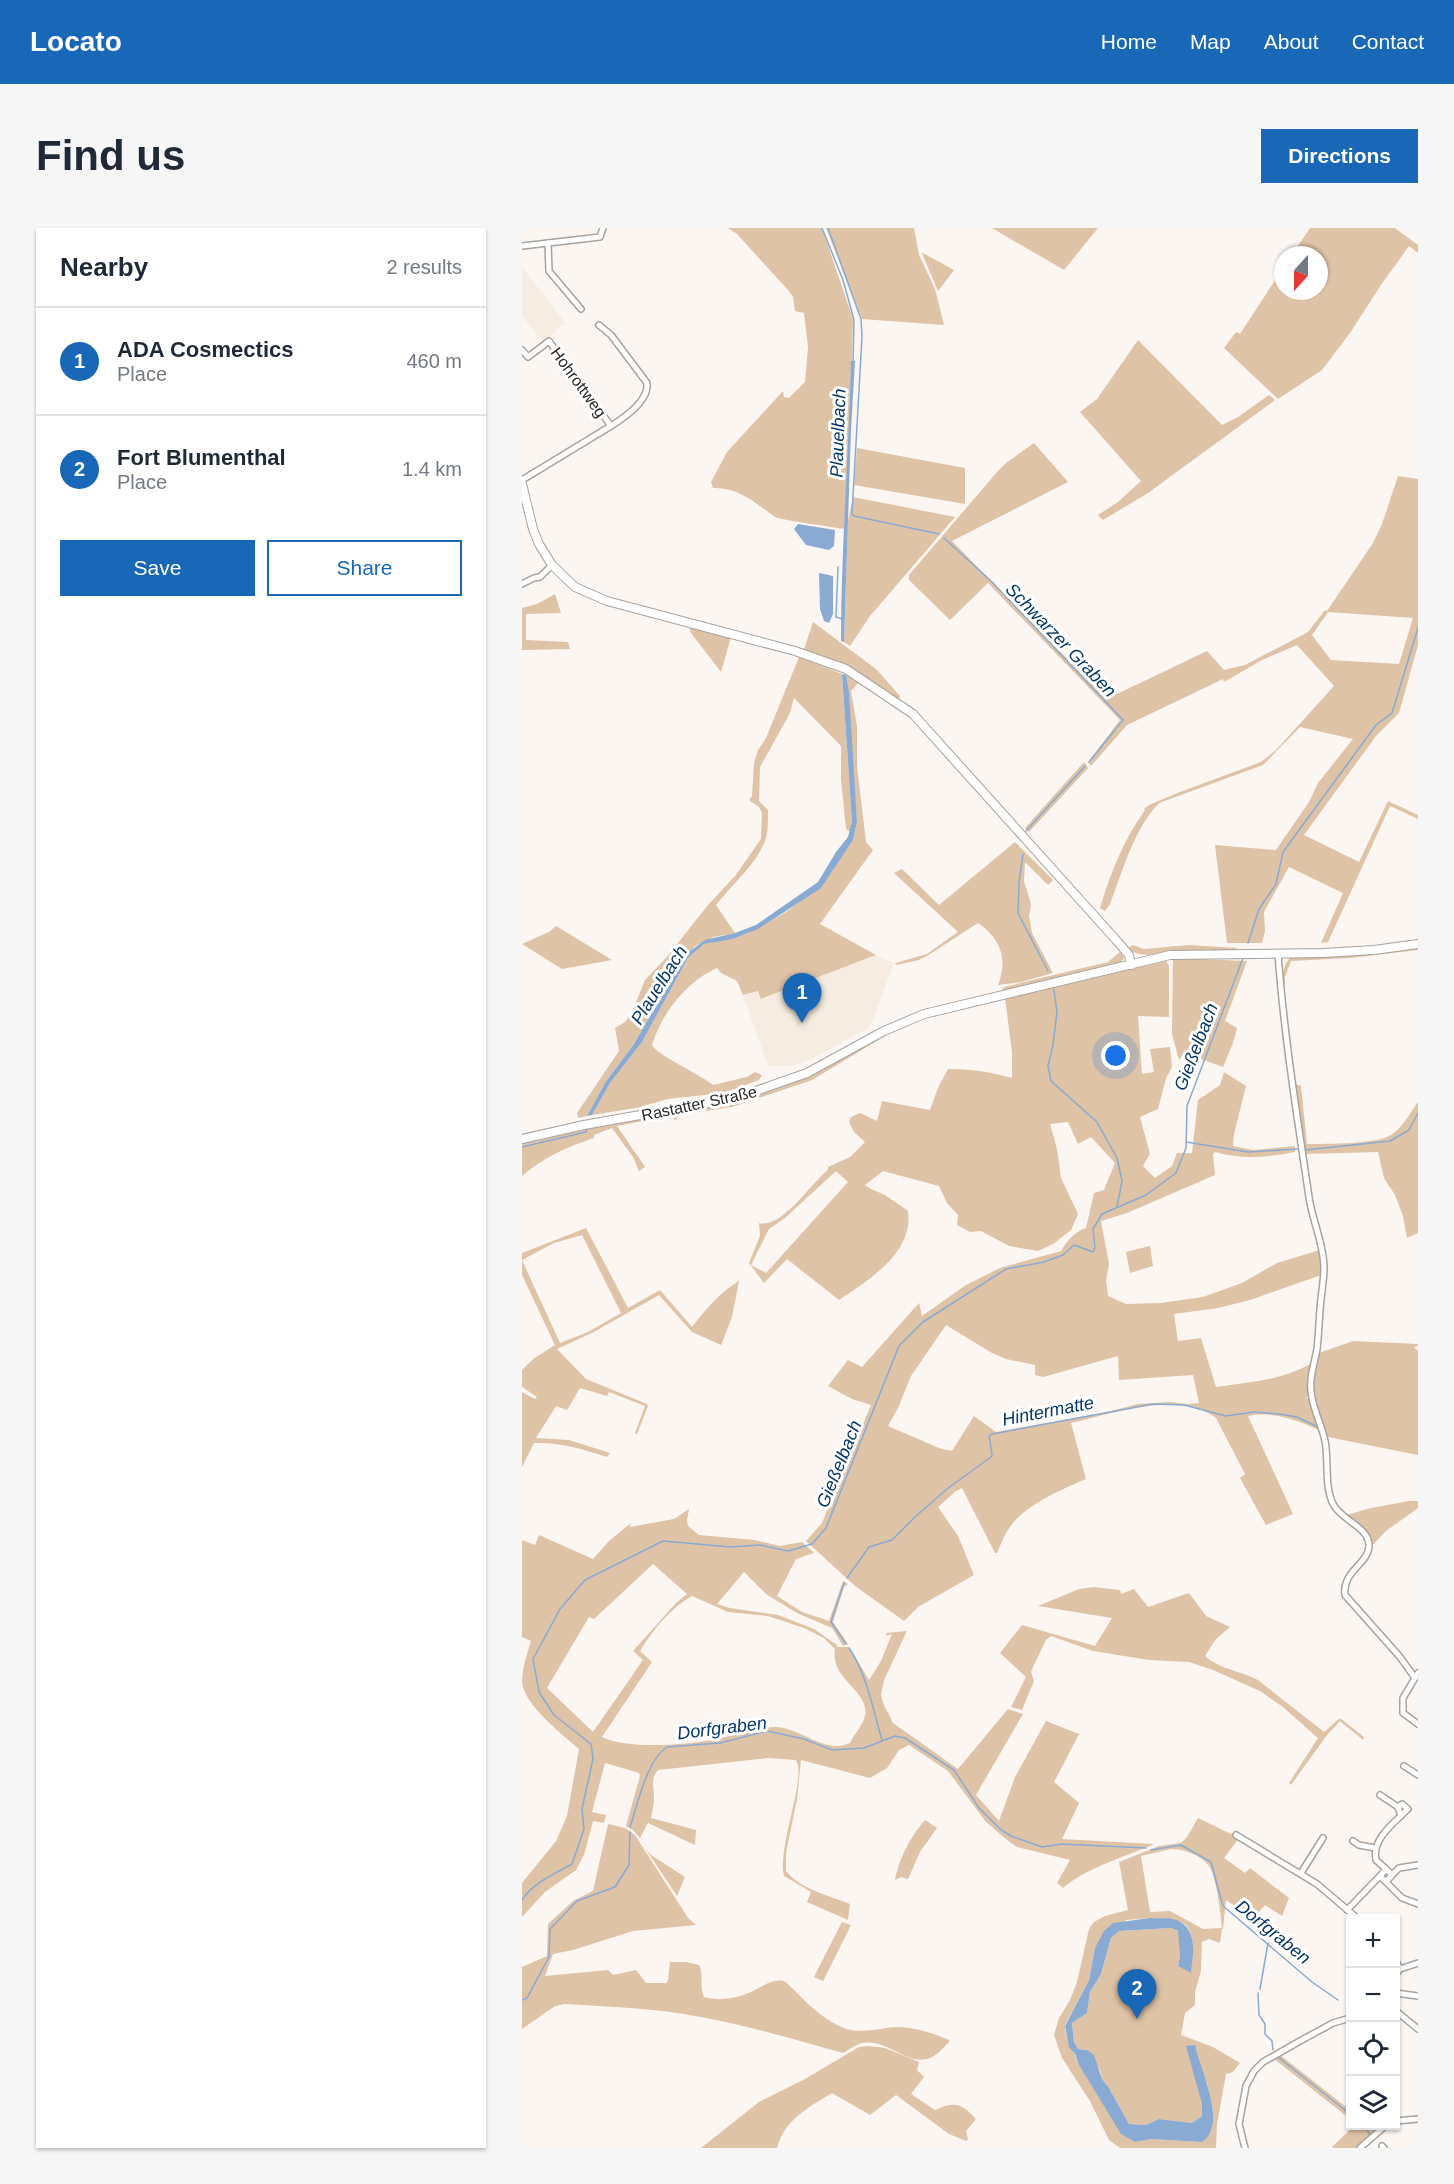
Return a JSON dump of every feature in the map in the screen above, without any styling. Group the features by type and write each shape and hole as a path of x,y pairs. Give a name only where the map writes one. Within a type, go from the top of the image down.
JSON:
{"main road":[{"path":"522,482 532,529 552,565 575,587 595,597 817,658 846,669 913,714 1123,947 1129,955 1131,965"},
{"name":"Rastatter Straße","path":"522,1139 587,1124 705,1105 753,1093 825,1064 902,1022 933,1012 1170,955 1374,950 1418,944"}],"street":[{"path":"522,246 600,237 603,228"},
{"path":"548,243 549,271 581,309"},
{"path":"599,325 611,335 647,383 645,394 629,414 611,426"},
{"name":"Hohrottweg","path":"522,350 528,357 549,341 611,426 522,482"},
{"path":"522,584 540,577 552,565"},
{"path":"1278,954 1282,1004 1301,1148 1324,1268 1316,1351 1310,1385 1325,1443 1328,1482 1333,1505 1343,1517 1362,1532 1369,1545 1363,1559 1347,1578 1344,1586 1345,1595 1417,1676 1402,1702 1403,1713 1418,1724"},
{"path":"1404,1766 1418,1775"},
{"path":"1380,1795 1398,1807 1402,1804 1408,1809 1381,1837 1375,1848 1376,1860 1392,1875"},
{"path":"1236,1835 1317,1884 1352,1914"},
{"path":"1301,1874 1323,1838"},
{"path":"1353,1841 1359,1845 1375,1848"},
{"path":"1386,1882 1399,1868 1418,1865"},
{"path":"1347,1910 1386,1869"},
{"path":"1380,1876 1402,1898 1418,1904"},
{"path":"1400,1971 1418,1963"},
{"path":"1400,1994 1418,1996"},
{"path":"1400,2015 1418,2029"},
{"path":"1245,2148 1239,2124 1246,2086 1254,2071 1263,2062 1300,2041 1346,2019"},
{"path":"1400,2121 1418,2119"},
{"path":"1360,2148 1381,2130"}],"shaded area":[{"path":"728,228 822,228 853,319 849,461 844,529 775,517 739,493 713,488 711,482 727,452 783,391 784,397 789,398 805,382 808,347 804,313 795,311 793,297 788,290 737,234"},
{"path":"826,228 914,228 919,255 935,289 944,325 862,319"},
{"path":"992,228 1098,228 1064,270"},
{"path":"1310,228 1395,228 1418,245 1418,253 1409,246 1322,370 1278,399 1224,348 1236,332 1240,334 1274,282 1274,300 1328,300 1328,246 1298,246"},
{"path":"922,253 954,270 938,291"},
{"path":"522,267 565,323 543,342 522,316"},
{"path":"1138,340 1222,425 1238,417 1269,395 1275,400 1148,493 1103,520 1098,515 1118,502 1141,481 1080,412 1097,399"},
{"path":"1034,443 1068,482 952,541 1098,690 1117,694 1207,651 1224,670 1245,665 1308,632 1325,610 1327,611 1373,543 1398,476 1418,479 1418,645 1399,713 1376,736 1304,835 1359,862 1388,801 1418,815 1418,819 1390,806 1328,942 1321,943 1343,893 1289,867 1264,912 1265,931 1262,943 1227,943 1215,845 1276,850 1309,802 1318,783 1353,739 1300,727 1263,765 1159,803 1150,813 1136,837 1110,904 1105,911 1100,908 1118,857 1144,809 1180,792 1261,762 1276,750 1334,686 1297,645 1262,660 1224,682 1223,679 1127,725 1091,766 1088,762 1120,720 988,583 950,620 909,580 909,575 1006,463","holes":["1328,612 1413,618 1399,664 1331,660 1312,635"]},
{"path":"857,448 965,468 965,504 854,485"},
{"path":"853,497 955,517 870,616 850,646 844,642 848,521"},
{"path":"555,594 561,613 526,614 526,640 568,642 570,649 522,650 522,608 537,604"},
{"path":"813,622 876,669 900,696 899,699 854,671 804,649"},
{"path":"689,626 731,637 721,672 691,633"},
{"path":"799,657 842,674 852,821 850,832 846,829 841,779 841,746 794,698 790,713 760,767 759,801 768,810 767,834 752,863 716,905 735,933 714,937 695,946 672,977 634,1044 605,1083 587,1116 578,1118 577,1113 619,1051 615,1028 625,1022 632,1012 645,980 735,876 761,839 762,813 759,807 749,800 752,796 754,763"},
{"path":"846,675 859,682 851,691 857,726 857,766 866,842 873,850 820,924 876,955 761,999 758,991 743,995 737,981 721,973 717,968 706,974 695,981 669,1010 652,1045 662,1054 713,1085 747,1077 755,1072 762,1075 759,1080 723,1093 668,1099 636,1108 592,1115 610,1083 642,1042 688,958 704,944 745,934 786,912 810,894 853,840 857,822"},
{"path":"1084,762 1088,768 1029,832 1025,828"},
{"path":"1015,842 1053,880 1048,885 1025,862 1024,881 1031,904 1029,916 1032,933 1053,973 1021,982 998,985 1002,967 1000,950 992,936 978,923 927,956 896,965 895,963 927,954 958,932 894,873 902,869 939,905"},
{"path":"556,926 612,960 562,969 522,944 549,932"},
{"path":"1133,945 1144,949 1189,945 1237,948 1236,950 1184,950 1149,955 1129,950 1129,947"},
{"path":"1418,946 1418,950 1350,958 1291,961 1285,977 1284,998 1283,972 1290,958"},
{"path":"1120,952 1124,958 1120,964 1004,992 1002,990 1004,987 1108,962"},
{"path":"876,955 894,963 870,1027 812,1059 792,1066 768,1066 743,995 758,991 762,999"},
{"path":"1173,958 1247,961 1225,1021 1237,1028 1223,1067 1184,1053 1179,1060 1172,1034"},
{"path":"1166,961 1169,966 1169,1017 1138,1016 1142,1074 1154,1072 1150,1049 1170,1047 1172,1067 1166,1078 1158,1109 1140,1117 1150,1154 1143,1166 1155,1178 1172,1166 1177,1153 1192,1153 1198,1100 1220,1085 1224,1072 1246,1086 1233,1146 1253,1150 1295,1146 1295,1152 1255,1157 1215,1152 1213,1154 1215,1175 1127,1213 1101,1221 1109,1264 1106,1280 1108,1296 1126,1304 1161,1303 1203,1297 1242,1283 1277,1263 1320,1250 1321,1275 1250,1300 1218,1308 1174,1314 1178,1341 1201,1338 1216,1387 1276,1377 1310,1364 1310,1396 1305,1398 1310,1399 1321,1431 1286,1418 1267,1415 1248,1416 1293,1514 1266,1525 1240,1478 1245,1474 1216,1418 1201,1410 1164,1405 1125,1410 1071,1423 1086,1479 1045,1498 1025,1511 1008,1530 997,1553 962,1488 956,1491 938,1507 958,1536 974,1575 918,1607 904,1621 855,1586 806,1541 822,1523 871,1405 852,1399 828,1386 848,1360 862,1367 919,1303 922,1316 966,1285 1000,1268 1061,1251 1071,1237 1086,1228 1094,1193 1104,1190 1115,1163 1091,1137 1078,1144 1068,1122 1050,1124 1057,1149 1061,1178 1078,1214 1071,1230 1053,1244 1038,1251 1009,1246 981,1231 970,1232 957,1225 958,1215 947,1203 939,1186 883,1171 865,1185 908,1211 908,1226 897,1252 876,1274 851,1292 839,1300 787,1259 764,1283 749,1263 760,1236 759,1223 768,1223 777,1219 796,1204 828,1170 828,1167 850,1157 865,1142 854,1132 849,1122 851,1117 860,1113 877,1121 882,1101 930,1110 948,1069 980,1071 1012,1078 1012,1052 1005,998","holes":["836,1171 848,1182 766,1273 751,1265 769,1229 785,1218","946,1325 992,1353 1006,1359 1035,1365 1035,1375 1043,1377 1118,1356 1119,1380 1193,1375 1199,1403 1137,1404 1108,1412 996,1432 974,1416 952,1451 939,1448 888,1426 911,1376"]},
{"path":"879,1037 880,1039 812,1080 732,1107 679,1115 675,1121 672,1115 744,1099 785,1086 821,1070"},
{"path":"1295,1084 1301,1086 1307,1144 1351,1143 1384,1138 1399,1128 1418,1102 1418,1233 1407,1238 1403,1216 1395,1195 1384,1178 1378,1152 1305,1154"},
{"path":"667,1114 671,1119 654,1119 617,1126 645,1167 639,1171 633,1157 612,1128 556,1153 522,1176 522,1142 579,1129"},
{"path":"586,1228 628,1308 660,1290 692,1327 719,1296 739,1281 732,1317 721,1345 692,1332 659,1295 592,1333 557,1349 586,1379 648,1406 637,1434 635,1433 645,1406 609,1392 607,1396 580,1388 567,1410 556,1406 536,1438 569,1440 610,1453 607,1457 562,1445 534,1443 522,1467 522,1392 535,1399 537,1397 522,1387 522,1370 533,1359 555,1345 522,1275 522,1253","holes":["582,1235 621,1313 588,1332 560,1343 522,1260 554,1243"]},
{"path":"1150,1246 1153,1266 1130,1273 1126,1252"},
{"path":"1353,1341 1418,1344 1414,1347 1418,1351 1418,1455 1328,1437 1324,1434 1312,1381 1319,1353"},
{"path":"1418,1501 1418,1508 1386,1531 1371,1547 1369,1539 1343,1516 1371,1508"},
{"path":"689,1509 688,1526 699,1535 755,1540 780,1546 802,1542 814,1553 796,1559 777,1596 802,1612 829,1621 843,1581 848,1584 844,1587 833,1622 848,1644 843,1646 832,1628 797,1613 766,1594 744,1572 717,1604 778,1615 814,1629 837,1647 849,1647 869,1680 881,1661 892,1634 887,1636 886,1633 907,1631 884,1680 881,1695 883,1703 893,1723 958,1769 1008,1709 1023,1714 976,1795 999,1821 1015,1777 1046,1721 1079,1734 1054,1782 1079,1803 1062,1839 1154,1844 1095,1868 1063,1888 1057,1883 1070,1860 1017,1847 1007,1840 986,1822 948,1771 909,1745 899,1750 887,1768 870,1778 801,1760 797,1799 786,1853 786,1871 799,1883 850,1904 848,1920 807,1902 811,1892 784,1876 784,1848 798,1781 796,1760 768,1758 658,1770 653,1780 654,1801 651,1818 696,1830 695,1845 648,1823 640,1838 626,1826 639,1773 605,1763 592,1812 606,1815 604,1823 593,1821 584,1855 576,1870 545,1892 522,1917 522,1883 556,1841 567,1816 579,1749 536,1709 524,1691 523,1672 531,1641 522,1637 522,1540 535,1545 539,1535 593,1559 609,1541 631,1523 630,1527 674,1519","holes":["653,1564 687,1594 633,1651 643,1660 593,1732 547,1688 589,1617 594,1619","692,1596 728,1612 768,1616 804,1628 824,1638 835,1649 838,1669 863,1701 864,1719 850,1743 831,1746 794,1731 775,1727 709,1740 660,1745 627,1744 602,1737 652,1662 640,1651 663,1620"]},
{"path":"1094,1587 1120,1590 1121,1594 1134,1589 1148,1607 1189,1593 1206,1616 1230,1627 1216,1639 1205,1656 1217,1664 1258,1680 1324,1732 1340,1718 1364,1737 1363,1740 1340,1721 1327,1735 1291,1785 1289,1783 1318,1738 1283,1707 1260,1691 1189,1662 1149,1660 1093,1651 1051,1636 1046,1640 1031,1672 1034,1681 1022,1710 1011,1707 1026,1677 1000,1653 1022,1625 1095,1646 1112,1618 1038,1606 1079,1589"},
{"path":"1198,1818 1239,1838 1224,1858 1245,1873 1250,1868 1289,1898 1282,1916 1265,1905 1259,1912 1250,1906 1245,1913 1226,1900 1220,1943 1209,1939 1202,1942 1201,1971 1195,1992 1195,2005 1185,2013 1181,2035 1213,2047 1240,2063 1233,2072 1226,2074 1217,2124 1216,2148 1120,2148 1109,2140 1090,2101 1062,2058 1054,2035 1059,2018 1077,1982 1089,1929 1094,1922 1105,1916 1128,1910 1119,1862 1159,1846 1181,1843","holes":["1171,1849 1192,1853 1209,1866 1216,1886 1222,1928 1203,1929 1170,1911 1150,1912 1141,1856","1151,1918 1176,1920 1188,1928 1192,1942 1191,1972 1178,1966 1179,1932 1171,1928 1119,1931 1111,1938 1101,1974 1090,1992 1087,2013 1072,2023 1074,2042 1078,2049 1087,2050 1129,2124 1146,2125 1159,2119 1192,2123 1202,2116 1197,2083 1207,2083 1213,2123 1208,2137 1202,2142 1151,2139 1135,2142 1079,2065 1066,2036 1065,2025 1089,1980 1095,1948 1126,1920"]},
{"path":"925,1820 937,1828 920,1852 908,1879 901,1877 895,1880 906,1848"},
{"path":"608,1824 625,1828 635,1835 688,1918 696,1925 633,1931 553,1954 545,1976 608,1970 613,1975 636,1970 646,1983 666,1983 670,1962 686,1962 699,1965 704,1997 720,1999 736,1997 771,1982 781,1981 786,1982 820,2014 844,2028 864,2031 892,2027 906,2028 931,2033 949,2042 930,2058 919,2060 878,2044 868,2043 859,2044 843,2053 755,2029 684,2014 565,2004 555,2006 522,2029 522,1967 547,1956 548,1924 573,1901 593,1891"},
{"path":"645,1848 651,1855 685,1877 677,1896"},
{"path":"842,1922 851,1925 823,1981 814,1977"},
{"path":"859,2047 885,2048 919,2062 917,2070 924,2077 911,2094 935,2110 947,2105 957,2105 966,2110 976,2119 966,2131 968,2139 966,2141 949,2134 896,2095 870,2115 832,2093 806,2109 791,2122 780,2138 777,2148 701,2148 759,2102 805,2079"},
{"path":"1280,2055 1346,2107 1346,2116 1273,2058"},
{"path":"1350,2130 1377,2130 1358,2148 1332,2147"}],"water":[{"path":"851,361 855,361 844,642 841,641 841,606"},
{"path":"798,524 835,530 834,546 829,550 806,545 794,529"},
{"path":"819,573 833,576 833,614 829,623 824,621 820,609"},
{"path":"842,674 846,675 849,693 857,822 853,840 821,888 758,929 732,939 704,944 688,958 642,1042 610,1083 592,1115 587,1116 605,1083 634,1044 685,955 705,940 756,925 818,882 848,837 852,821"},
{"path":"1150,1918 1173,1919 1185,1925 1193,1944 1191,1973 1178,1966 1180,1956 1178,1931 1171,1928 1119,1931 1111,1938 1101,1974 1090,1992 1087,2013 1072,2023 1074,2042 1078,2049 1087,2050 1094,2055 1102,2079 1129,2124 1146,2125 1159,2119 1192,2123 1202,2116 1202,2104 1186,2046 1195,2045 1213,2110 1210,2134 1202,2142 1151,2139 1135,2142 1121,2134 1069,2047 1065,2026 1089,1980 1095,1948 1104,1931 1113,1923"}],"waterway":[{"name":"Plauelbach","path":"822,228 843,280 854,320 853,363"},
{"name":"Schwarzer Graben","path":"828,228 861,319 862,337 852,514 939,534"},
{"name":"Schwarzer Graben","path":"944,538 992,582 1123,720 1089,762"},
{"path":"838,567 836,617 842,619"},
{"name":"Gießelbach","path":"1248,943 1259,909 1276,884 1283,852 1376,725 1392,713 1418,628"},
{"name":"Schwarzer Graben","path":"1026,831 1085,766"},
{"name":"Schwarzer Graben","path":"1023,854 1018,913 1048,971"},
{"name":"Gießelbach","path":"522,1900 538,1884 572,1864 584,1829 582,1809 593,1759 591,1744 554,1715 539,1692 533,1659 560,1609 585,1580 663,1541 731,1547 760,1545 788,1551 812,1544 826,1528 899,1346 923,1322 1006,1269 1044,1262 1063,1255 1074,1245 1093,1252 1095,1248 1093,1229 1102,1214 1146,1195 1176,1173 1186,1148 1187,1106 1243,958"},
{"name":"Schwarzer Graben","path":"1054,990 1057,1012 1048,1066 1051,1081 1097,1122 1117,1158 1122,1181 1117,1207"},
{"path":"1305,1150 1390,1141 1409,1130 1418,1113"},
{"name":"Plauelbach","path":"522,1147 586,1132 587,1128"},
{"path":"1186,1142 1248,1152 1298,1149"},
{"name":"Hintermatte","path":"847,1578 869,1547 892,1540 947,1489 991,1457 989,1436 992,1434 1153,1404 1184,1405 1226,1416 1254,1412 1279,1414 1297,1417 1318,1427"},
{"name":"Hintermatte","path":"844,1583 831,1622 846,1644"},
{"name":"Hintermatte","path":"849,1648 865,1681 882,1740"},
{"name":"Dorfgraben","path":"630,1827 648,1772 653,1762 667,1747 720,1743 767,1731 804,1739 832,1750 864,1748 895,1736 905,1738 954,1770 979,1808 1000,1829 1011,1836 1042,1847 1061,1844 1146,1848"},
{"name":"Dorfgraben","path":"522,2000 527,1998 549,1957 550,1929 577,1901 615,1887 629,1865 630,1832"},
{"name":"Dorfgraben","path":"1151,1850 1181,1845 1211,1862 1223,1906 1312,1982 1338,2000"},
{"path":"1260,1989 1268,1943"},
{"path":"1258,1993 1259,2015 1265,2024 1265,2034 1272,2041 1273,2050"},
{"path":"1278,2057 1346,2111"},
{"path":"1367,2130 1370,2135"}],"place":[{"name":"ADA Cosmectics","path":"802,1023"},
{"name":"Fort Blumenthal","path":"1137,2019"}]}
